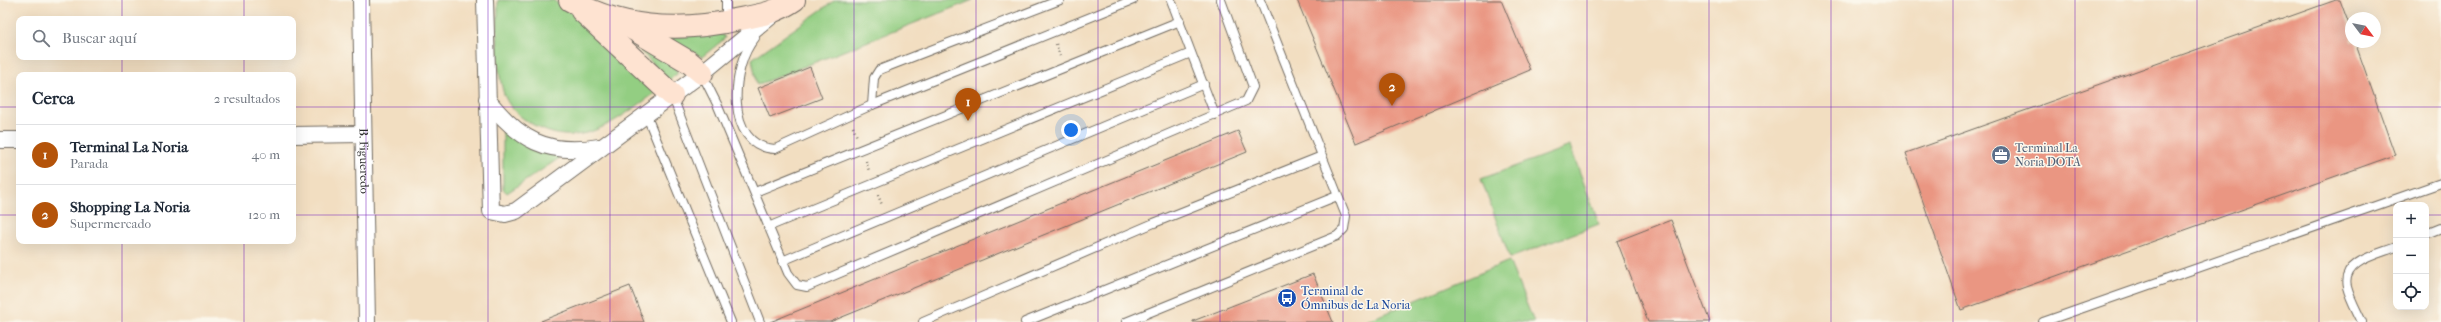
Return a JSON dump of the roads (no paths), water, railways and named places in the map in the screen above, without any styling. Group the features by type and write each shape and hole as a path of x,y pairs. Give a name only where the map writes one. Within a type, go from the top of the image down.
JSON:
{"street":[{"name":"B. Figueredo","path":"361,0 362,134 367,322"},
{"path":"485,0 491,210 505,214 516,211 702,73 786,6"},
{"path":"570,0 618,20 689,62 702,73"},
{"path":"570,0 672,95"},
{"path":"618,20 667,28 694,27 726,22 786,6"},
{"path":"487,100 505,121 524,136 537,143 554,149 568,150 601,147"},
{"path":"296,135 362,134"},
{"path":"0,140 16,140"}],"lane":[{"path":"726,0 726,22"},
{"path":"872,105 874,78 880,70 1060,0"},
{"path":"786,6 746,48 740,64 736,89 739,123 757,144 766,148 775,148 872,105 1132,0"},
{"path":"1171,0 1215,115"},
{"path":"702,73 755,192 782,261 788,273 797,284 807,287 1246,101 1253,87 1221,0"},
{"path":"1126,322 1337,236 1344,229 1346,216 1260,0"},
{"path":"755,192 1180,21"},
{"path":"768,227 1191,53"},
{"path":"782,261 1204,84"},
{"path":"672,95 760,322"},
{"path":"646,114 731,322"},
{"path":"922,322 1154,224 1322,156"},
{"path":"2043,322 2441,183"},
{"path":"1025,322 1337,196"},
{"path":"2429,233 2441,228"},
{"path":"2362,322 2347,286 2348,273 2356,263 2393,248"}],"place":[{"name":"Shopping La Noria","path":"1392,106"},
{"name":"Terminal La Noria","path":"968,121"},
{"name":"Terminal La Noria DOTA","path":"2001,155"},
{"name":"Terminal de Ómnibus de La Noria","path":"1287,298"}]}
